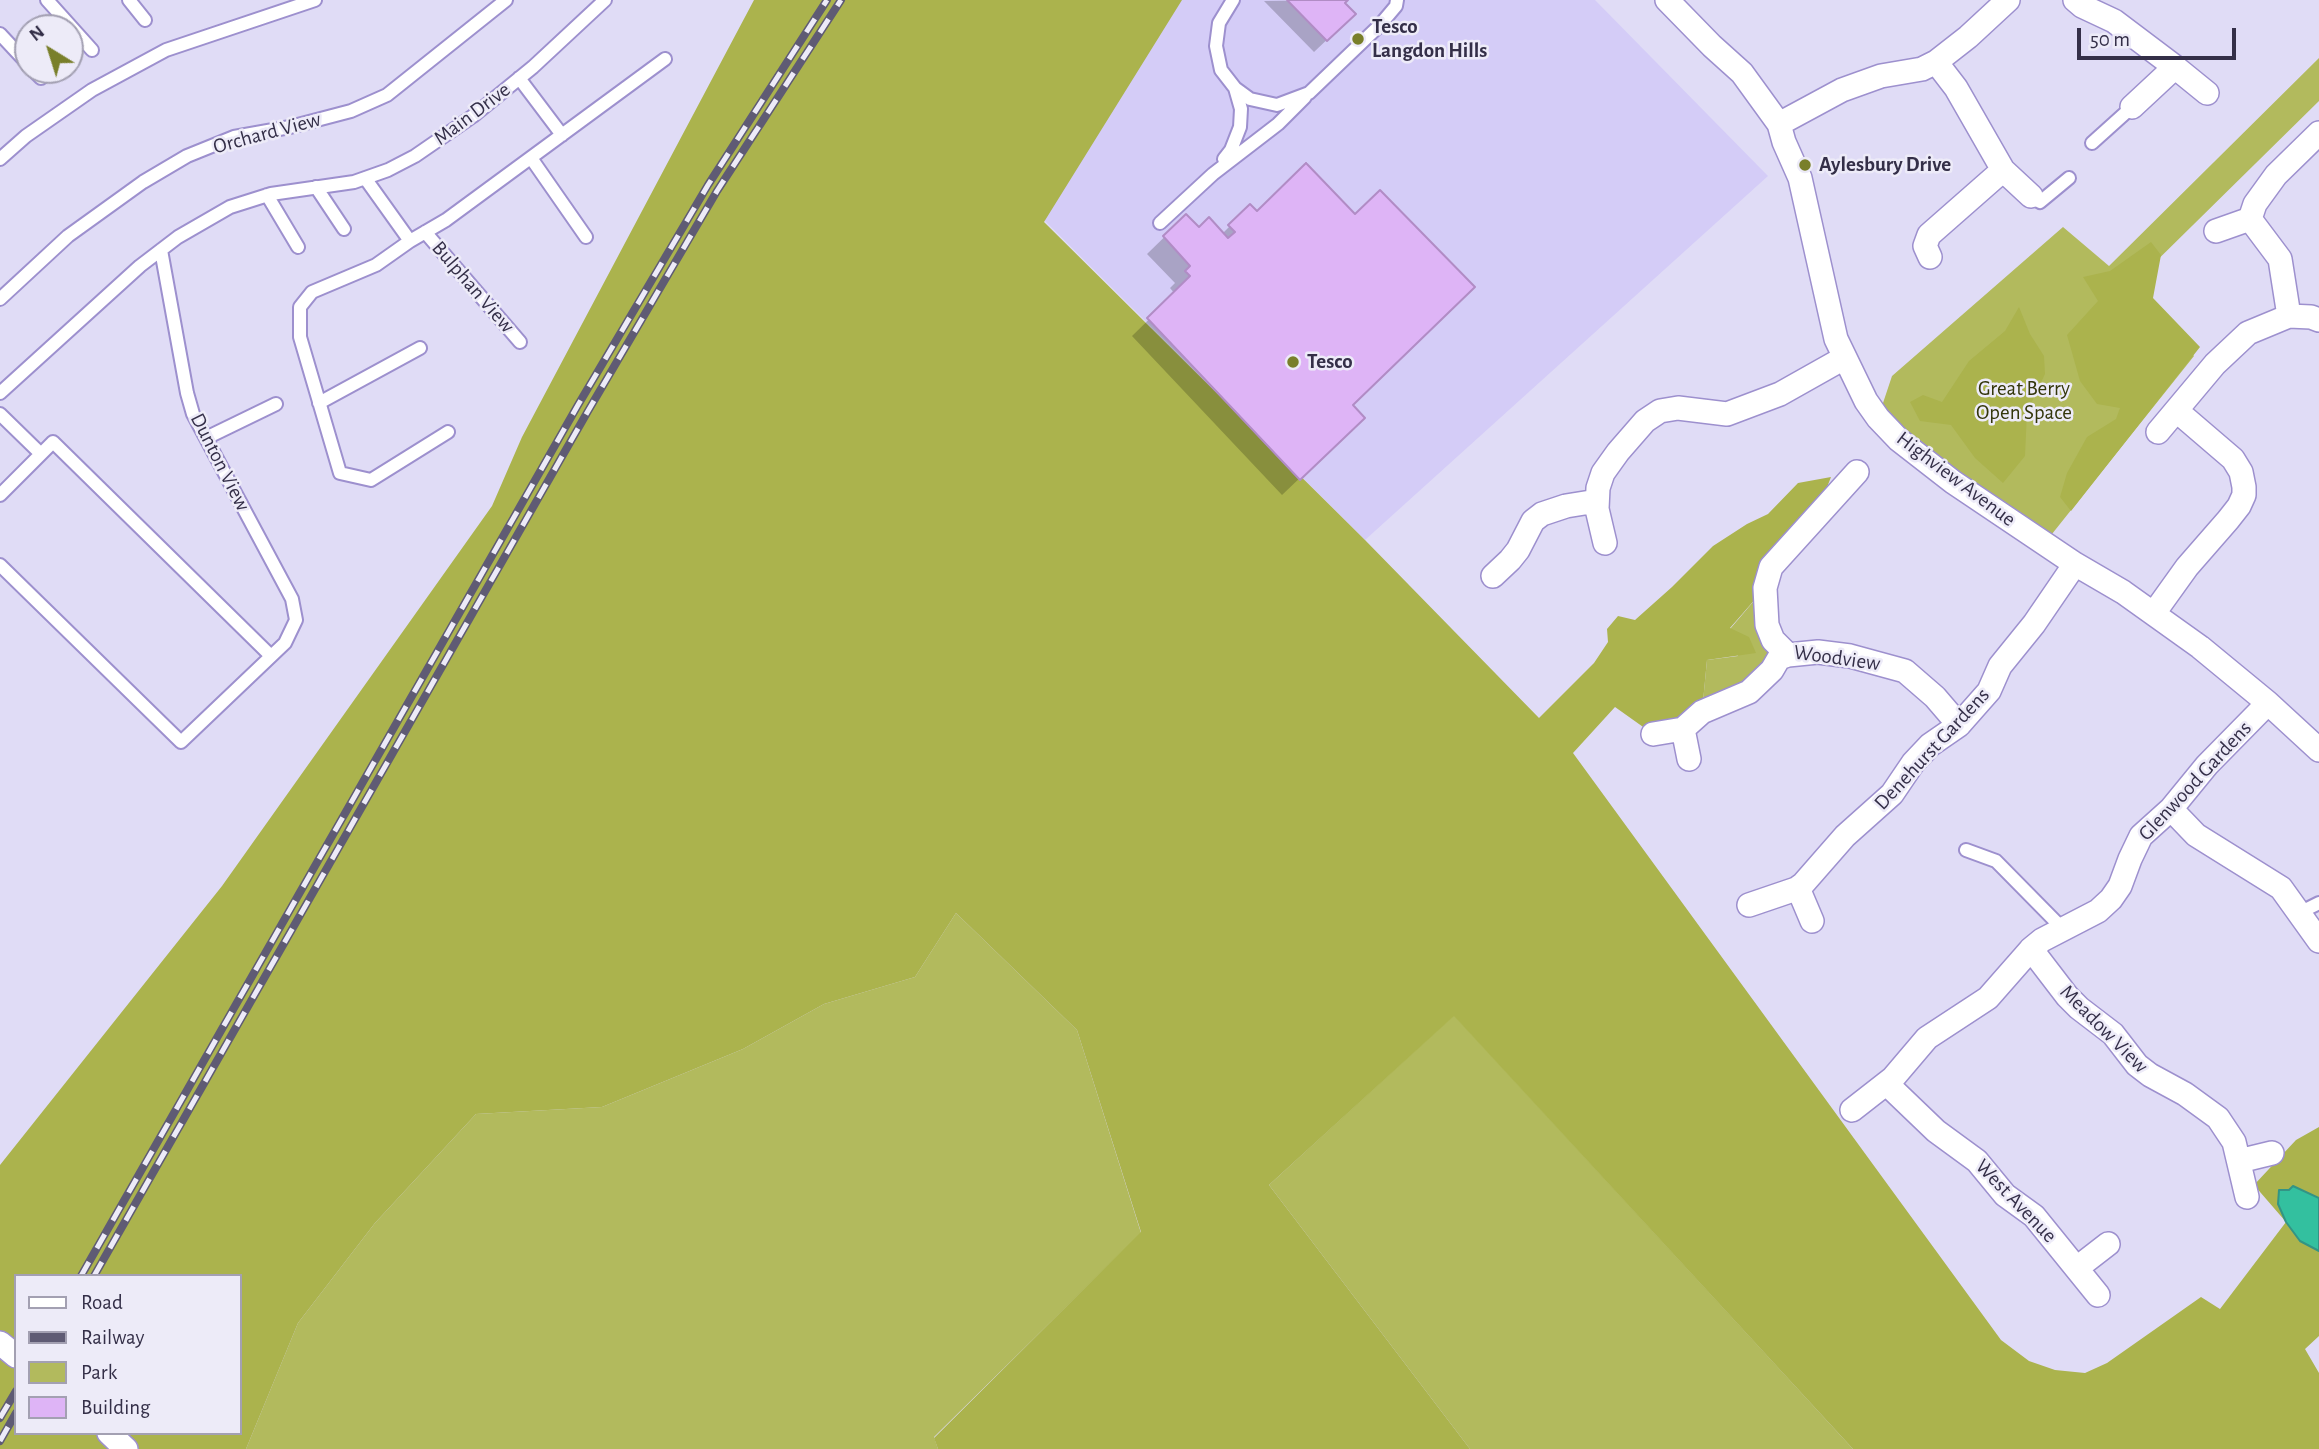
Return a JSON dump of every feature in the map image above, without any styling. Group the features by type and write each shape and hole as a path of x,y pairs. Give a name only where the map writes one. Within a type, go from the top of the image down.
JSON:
{"street":[{"name":"Highview Avenue","path":"1667,0 1742,73 1779,124 1800,178 1810,214 1836,339 1866,401 1899,440 1953,482 2154,613 2268,703 2319,750"},
{"path":"1779,124 1842,90 1881,76 1922,69 1936,62 2008,0"},
{"path":"2076,0 2082,6 2114,21 2207,93"},
{"path":"1936,62 1956,88 2003,170 2031,197"},
{"path":"2132,107 2175,67"},
{"path":"2250,219 2255,204 2276,175 2319,132"},
{"path":"1930,257 1925,246 1929,235 2003,170"},
{"path":"2216,231 2250,219"},
{"path":"2250,219 2280,259 2289,316"},
{"path":"2158,432 2215,364 2248,332 2289,316 2319,320"},
{"path":"1605,543 1597,501 1598,488 1603,473 1633,432 1645,421 1660,411 1678,408 1727,414 1780,394 1844,358"},
{"path":"2154,613 2187,567 2239,506 2244,495 2241,472 2233,459 2177,411"},
{"name":"Woodview","path":"1857,472 1771,568 1765,588 1767,625 1773,640 1788,655 1818,652 1850,656 1905,671 1959,724"},
{"path":"1493,576 1518,550 1533,521 1542,514 1566,506 1597,501"},
{"name":"Denehurst Gardens","path":"1749,905 1798,888 1845,835 1892,794 1922,754 1959,724 1990,691 2000,666 2034,624 2075,564"},
{"path":"1653,734 1683,729 1702,712 1749,692 1780,658 1788,655"},
{"name":"Glenwood Gardens","path":"1852,1110 1887,1083 1927,1038 1989,998 2031,949 2098,911 2111,899 2120,886 2141,836 2171,809 2207,765 2268,703"},
{"path":"1683,729 1689,759"},
{"path":"2171,809 2196,835 2309,908 2319,942"},
{"path":"1798,888 1812,921"},
{"name":"Meadow View","path":"2031,949 2067,996 2079,1009 2113,1034 2137,1065 2218,1118 2234,1142 2247,1197"},
{"name":"West Avenue","path":"1887,1083 1937,1132 1977,1161 2005,1195 2034,1216 2098,1295"},
{"path":"2239,1161 2272,1153"},
{"path":"2077,1268 2108,1244"},
{"path":"0,1343 14,1354"},
{"path":"111,1435 126,1449"}],"lane":[{"path":"129,0 145,20"},
{"path":"0,159 26,136 92,90 166,50 315,0"},
{"name":"Orchard View","path":"0,299 68,236 142,182 187,156 234,137 290,127 351,111 387,95 506,0"},
{"name":"Main Drive","path":"0,393 129,275 178,237 230,207 267,195 354,182 415,156 472,116 519,78 605,0"},
{"path":"1233,0 1219,23 1216,46 1221,70 1236,88 1250,99 1277,105 1309,93"},
{"path":"1160,223 1213,173 1278,124 1380,25 1396,6 1397,0"},
{"path":"56,3 92,50"},
{"path":"0,34 14,49"},
{"name":"Bulphan View","path":"448,432 371,480 340,473 300,337 300,307 312,292 376,265 446,220 665,59"},
{"path":"519,78 562,135"},
{"path":"1213,173 1231,150 1240,127 1241,109 1236,88"},
{"path":"2092,143 2132,107"},
{"path":"531,158 586,237"},
{"path":"365,178 410,241"},
{"path":"2031,197 2040,202 2069,178"},
{"path":"316,187 344,229"},
{"path":"267,195 298,247"},
{"name":"Bulphan View","path":"425,232 520,342"},
{"name":"Dunton View","path":"0,565 181,742 285,643 296,620 292,599 193,414 161,250"},
{"path":"319,403 420,348"},
{"path":"206,438 276,404"},
{"path":"0,414 41,454"},
{"path":"2,488 53,442 271,656"},
{"path":"1966,850 1996,861 2063,929"}],"shaded area":[{"path":"1180,0 1595,0 1768,176 1365,540 1042,218"},
{"path":"2293,1186 2319,1198 2319,1251 2300,1241 2286,1222 2278,1204 2279,1190 2289,1190"}],"green space":[{"path":"754,0 1182,0 1044,222 1365,540 1539,718 1594,663 1608,642 1607,629 1618,616 1635,620 1713,546 1768,514 1798,483 1831,477 1815,518 1765,588 1730,628 1749,637 1756,653 1707,660 1702,712 1653,734 1615,707 1573,753 2001,1340 2029,1361 2055,1370 2085,1373 2107,1363 2201,1297 2220,1309 2286,1222 2254,1185 2296,1140 2319,1127 2319,1198 2293,1186 2300,1241 2319,1251 2319,1336 2305,1349 2319,1373 2319,1449 1853,1449 1454,1016 1269,1185 1470,1449 938,1449 934,1438 1141,1232 1077,1030 956,913 915,977 824,1004 743,1049 602,1107 476,1114 375,1223 298,1323 246,1449 0,1449 0,1165 222,886 492,506 522,437"},
{"name":"Great Berry Open Space","path":"2319,58 2319,101 2129,288 2194,356 2044,544 1878,418 1892,376 2063,227 2109,266"},
{"path":"2151,242 2161,255 2153,298 2200,347 2071,511 2060,497 2067,473 2087,437 2116,419 2120,408 2097,404 2080,381 2067,335 2098,301 2083,277 2110,271"},
{"path":"2019,307 2030,334 2044,356 2045,374 2027,412 2025,456 2003,483 1975,458 1951,425 1920,421 1910,402 1923,395 1942,402 1969,361 2005,331"},
{"path":"1765,588 1788,655 1702,712 1707,660 1738,656 1730,629"},
{"path":"956,913 1077,1030 1141,1233 934,1437 938,1449 246,1449 298,1323 375,1223 476,1114 602,1107 743,1049 824,1004 915,977"},
{"path":"1454,1015 1853,1449 1470,1449 1269,1185"}],"building":[{"path":"1287,0 1348,0 1345,3 1356,14 1327,41"},
{"name":"Tesco","path":"1306,163 1355,214 1380,190 1475,287 1353,405 1365,418 1300,480 1147,318 1190,276 1185,271 1190,266 1163,236 1186,214 1199,227 1209,217 1228,238 1235,232 1228,225 1250,204 1257,211"}],"railway":[{"path":"82,1274 578,405 708,185 827,0"},
{"path":"95,1274 588,411 717,191 841,0"},
{"path":"0,1418 14,1394"},
{"path":"0,1441 14,1416"}],"place":[{"name":"Tesco Langdon Hills","path":"1358,39"},
{"name":"Aylesbury Drive","path":"1805,165"},
{"name":"Tesco","path":"1293,362"}]}
